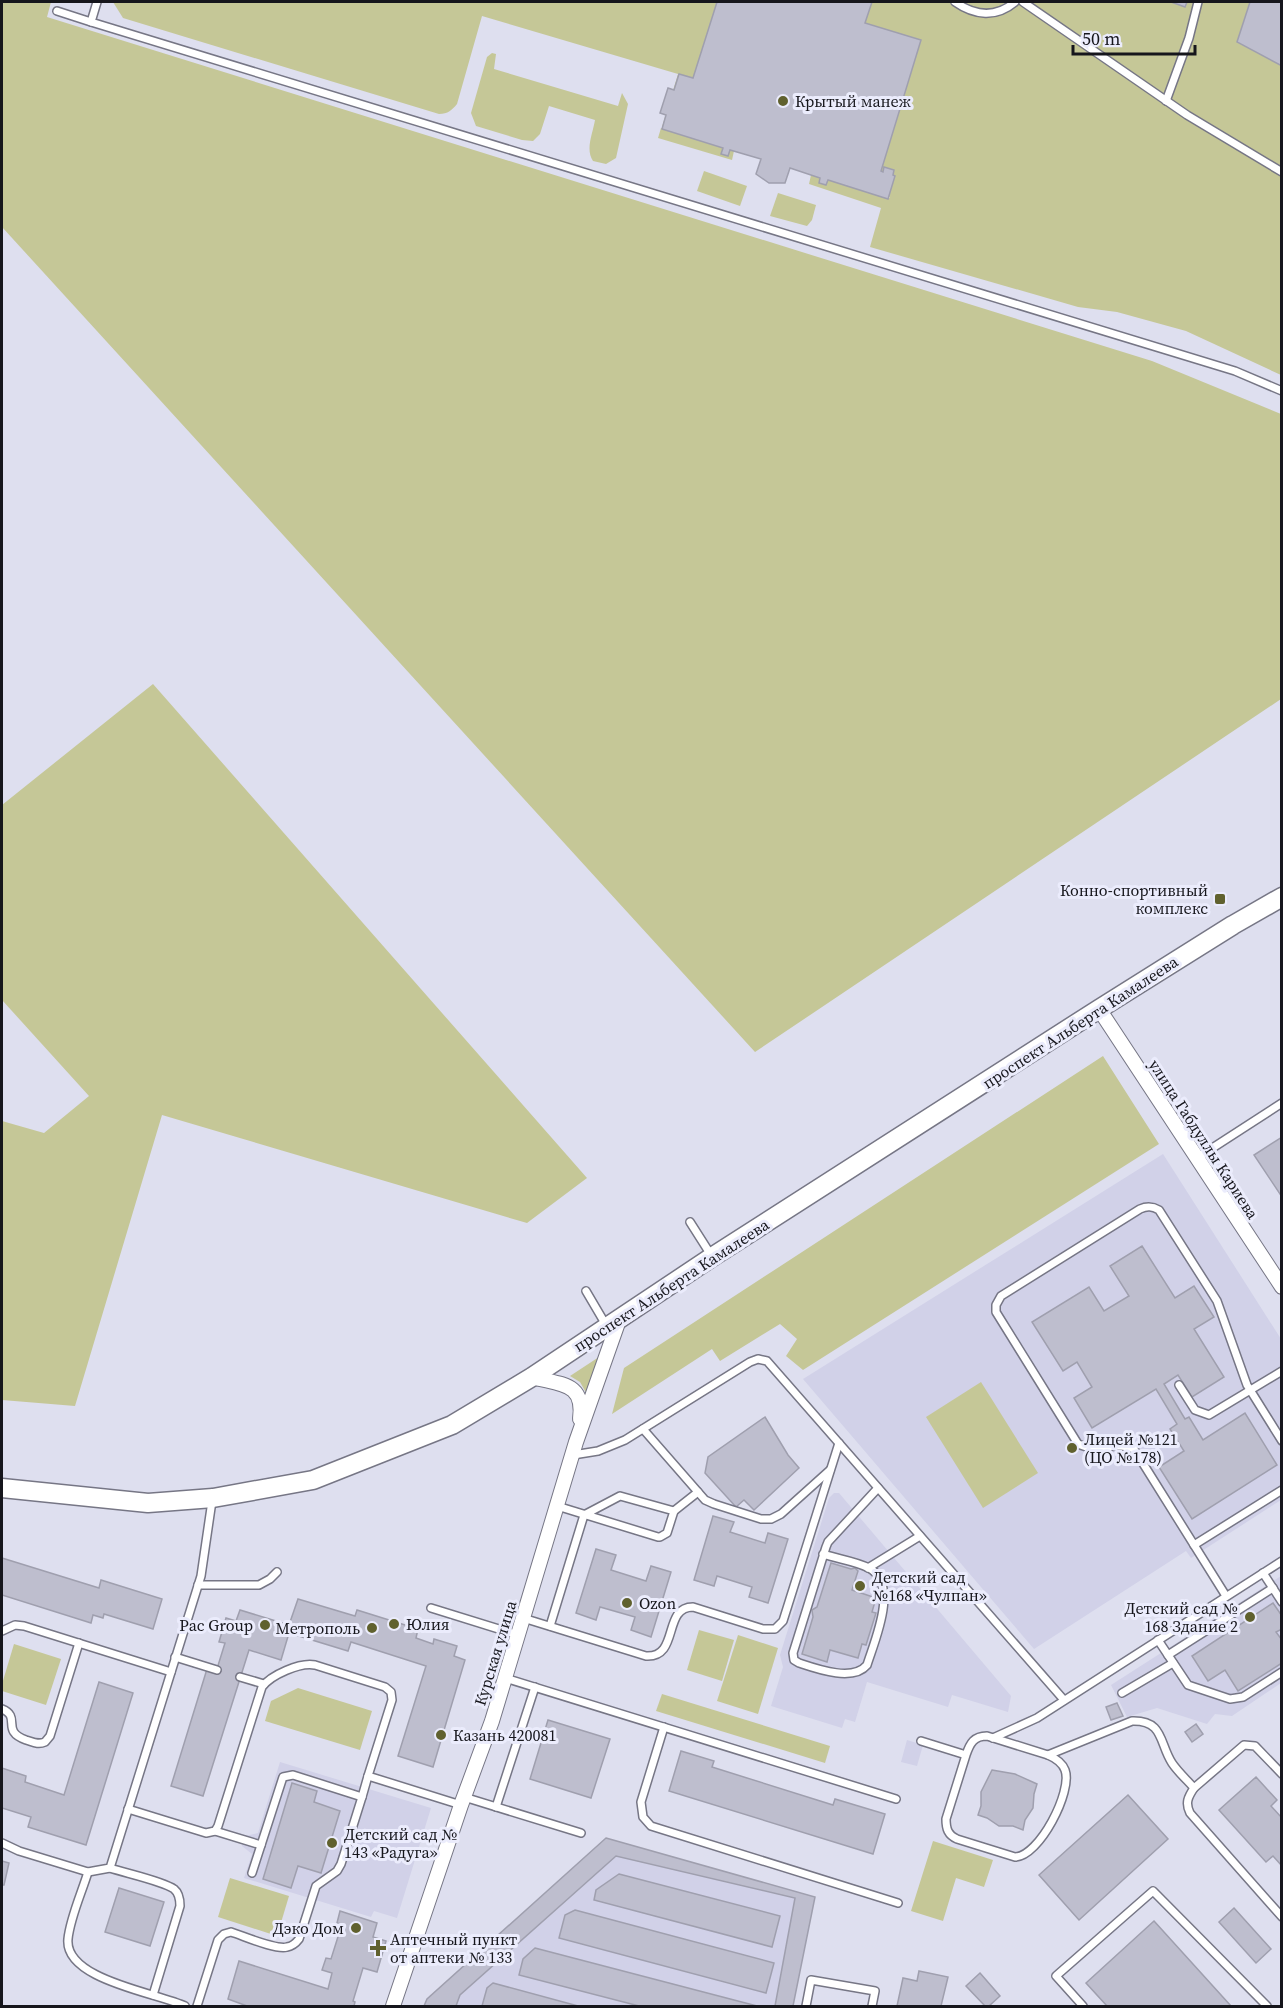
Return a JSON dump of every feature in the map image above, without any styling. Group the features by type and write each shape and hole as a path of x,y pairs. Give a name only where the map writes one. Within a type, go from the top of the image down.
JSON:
{"main road":[{"name":"проспект Альберта Камалеева","path":"2,1488 148,1503 213,1498 314,1480 452,1425 532,1377 712,1257 1100,1009 1281,897"}],"street":[{"name":"улица Габдуллы Кариева","path":"1100,1009 1281,1287"},
{"name":"Курская улица","path":"393,2007 486,1737 613,1324"},
{"name":"Курская улица","path":"532,1377 573,1388 578,1394 581,1400 581,1410 575,1448"}],"lane":[{"path":"91,22 98,2"},
{"path":"956,2 967,10 981,14 995,13 1008,8 1015,2"},
{"path":"1023,2 1166,101 1281,172"},
{"path":"1166,101 1189,38 1198,2"},
{"path":"57,11 1235,370 1281,392"},
{"path":"1197,1158 1281,1103"},
{"path":"1226,1596 1134,1449 1121,1445 1089,1448 1078,1444 996,1312 998,1300 1140,1209 1155,1207 1160,1210 1217,1301 1238,1365 1250,1390 1281,1441"},
{"path":"690,1222 712,1257"},
{"path":"586,1291 613,1324"},
{"path":"575,1448 598,1451 625,1440 750,1362 758,1359 771,1365 1064,1700"},
{"path":"1179,1385 1196,1410 1203,1414 1213,1413 1281,1371"},
{"path":"643,1429 705,1500 761,1519 771,1519 781,1514 830,1470"},
{"path":"523,1618 653,1657 663,1652 676,1614 684,1608 693,1607 763,1629 775,1629 783,1621 839,1443"},
{"path":"824,1554 868,1568 874,1572 879,1581 885,1606 867,1665 858,1673 846,1675 799,1663 794,1660 793,1653 824,1554 833,1535 878,1488"},
{"path":"1194,1545 1281,1490"},
{"path":"557,1506 660,1537 667,1533 674,1511 698,1492"},
{"path":"550,1626 584,1515 620,1496 674,1511"},
{"path":"110,1868 198,1585 213,1498"},
{"path":"868,1568 920,1536"},
{"path":"993,1738 1023,1725 1064,1700 1281,1561"},
{"path":"198,1585 254,1586 266,1582 277,1572"},
{"path":"1263,1572 1281,1602"},
{"path":"1168,1655 1273,1588"},
{"path":"431,1608 518,1635"},
{"path":"2,1631 19,1625 171,1672"},
{"path":"1158,1640 1191,1687 1234,1699 1243,1697 1281,1672"},
{"path":"2,1709 10,1717 10,1729 15,1737 36,1743 45,1742 50,1736 79,1643"},
{"path":"175,1657 217,1670"},
{"path":"1122,1693 1173,1663"},
{"path":"197,2007 218,1940 224,1934 231,1932 280,1948 290,1946 299,1939 316,1886 334,1873 341,1864 392,1700 388,1689 315,1665 304,1664 264,1684 215,1831"},
{"path":"240,1677 264,1684"},
{"path":"505,1678 896,1799"},
{"path":"496,1807 535,1687"},
{"path":"1048,1755 1132,1721 1144,1722 1153,1726 1161,1736 1172,1763 1194,1788"},
{"path":"664,1727 641,1802 643,1817 651,1826 898,1904"},
{"path":"982,1736 1056,1758 1065,1771 1065,1787 1046,1832 1023,1855 1017,1857 957,1839 947,1829 946,1819 966,1755 969,1746 976,1738 982,1736"},
{"path":"921,1741 966,1755"},
{"path":"1281,1774 1261,1751 1249,1744 1239,1748 1194,1788 1187,1803 1190,1814 1281,1917"},
{"path":"252,1873 281,1780 286,1776 293,1775 362,1797"},
{"path":"368,1776 463,1801 496,1807 581,1833"},
{"path":"128,1809 206,1833 215,1831 261,1845"},
{"path":"2,1843 19,1851 88,1872 110,1868 168,1886 178,1894 180,1906 153,1995"},
{"path":"88,1872 69,1934 70,1953 79,1963 101,1977 185,2007"},
{"path":"1083,2007 1056,1976 1153,1891 1267,2007"},
{"path":"806,2007 811,1980 875,1991 872,2007"}],"shaded area":[{"name":"Лицей №121 (ЦО №178)","path":"1163,1154 1281,1339 1281,1500 1191,1558 1186,1551 1034,1649 803,1379"},
{"name":"Детский сад №168 «Чулпан»","path":"834,1493 839,1493 1011,1696 1008,1712 952,1695 948,1707 867,1682 855,1722 845,1719 842,1728 771,1706 783,1667 780,1655 829,1498"},
{"name":"Детский сад № 168 Здание 2","path":"1281,1576 1281,1683 1232,1716 1215,1714 1207,1724 1157,1708 1127,1717 1111,1685"},
{"path":"907,1740 923,1745 917,1766 901,1762"},
{"name":"Детский сад № 143 «Радуга»","path":"280,1762 431,1808 397,1918 374,1911 371,1917 244,1878 252,1854 242,1846 245,1836 258,1833"},
{"path":"606,1838 815,1897 793,2006 424,2006 427,1999"}],"green space":[{"path":"2,2 51,2 47,17 1152,361 1281,414 1281,699 755,1052 2,227"},
{"path":"113,2 1281,2 1281,375 1186,331 1117,312 1078,307 870,247 881,208 809,184 811,175 890,197 662,127 678,74 482,16 457,104 450,111 439,114 123,18"},
{"path":"492,53 496,54 494,69 618,106 622,93 628,104 616,158 606,164 593,161 590,146 595,120 549,106 540,134 533,141 522,140 476,126 471,113 487,57"},
{"path":"661,128 734,151 732,160 658,138"},
{"path":"704,171 747,186 740,206 697,191"},
{"path":"778,193 816,205 812,220 807,226 770,216"},
{"path":"153,684 587,1178 527,1223 162,1115 75,1406 2,1400 2,1121 44,1133 89,1096 2,1000 2,805"},
{"path":"1103,1056 1159,1144 803,1370 786,1356 797,1339 780,1324 720,1361 712,1349 612,1414 624,1368"},
{"path":"602,1355 589,1398 580,1382 570,1376"},
{"path":"981,1382 1038,1473 983,1508 926,1417"},
{"path":"699,1630 734,1640 722,1681 687,1670"},
{"path":"738,1635 778,1648 758,1714 717,1701"},
{"path":"14,1644 61,1659 46,1705 2,1691"},
{"path":"298,1688 372,1711 360,1750 265,1721 271,1701"},
{"path":"662,1694 830,1746 825,1763 656,1711"},
{"path":"933,1841 993,1860 984,1887 956,1878 943,1921 911,1911"},
{"path":"230,1878 289,1896 277,1936 218,1917"}],"building":[{"name":"Крытый манеж","path":"717,2 872,2 865,23 921,40 881,171 883,172 884,167 894,170 893,175 895,176 888,199 828,180 826,185 819,183 820,178 790,168 785,183 769,183 756,174 761,159 730,150 728,156 721,154 723,148 662,129 666,115 660,113 668,88 674,90 679,74 693,78"},
{"path":"1171,2 1187,2 1185,7"},
{"path":"1250,2 1282,2 1282,66 1237,42"},
{"path":"1282,1137 1282,1197 1254,1155"},
{"path":"1142,1246 1175,1298 1194,1286 1214,1317 1194,1329 1224,1377 1192,1397 1178,1375 1164,1384 1185,1419 1189,1417 1203,1440 1245,1413 1277,1465 1192,1519 1159,1467 1184,1451 1170,1429 1177,1424 1156,1389 1092,1428 1074,1398 1092,1387 1077,1362 1063,1371 1032,1322 1089,1287 1104,1311 1129,1296 1110,1266"},
{"path":"765,1417 788,1455 799,1468 754,1510 744,1500 736,1507 705,1473 708,1457"},
{"path":"713,1516 734,1522 730,1532 765,1543 768,1533 788,1539 768,1603 749,1597 752,1587 717,1576 714,1586 694,1580"},
{"path":"596,1549 616,1555 611,1570 646,1581 651,1566 671,1572 651,1637 631,1630 635,1617 600,1607 596,1620 576,1613"},
{"path":"2,1558 99,1588 101,1580 162,1599 153,1629 104,1614 103,1618 93,1615 91,1623 2,1595"},
{"path":"831,1563 855,1568 858,1571 852,1590 876,1598 872,1612 876,1613 866,1645 862,1644 858,1658 830,1650 827,1662 802,1654 813,1617 812,1610 817,1607"},
{"path":"298,1599 355,1616 357,1610 418,1629 416,1638 433,1644 434,1639 457,1646 454,1656 465,1660 433,1767 398,1756 426,1666 351,1642 348,1651 289,1633 281,1660 249,1650 203,1796 171,1786 207,1669 216,1672 225,1643 219,1642 226,1618 236,1621 240,1610 289,1625"},
{"path":"1273,1603 1282,1616 1282,1629 1276,1632 1282,1640 1282,1663 1238,1691 1225,1670 1208,1681 1192,1656"},
{"path":"99,1682 133,1693 86,1845 28,1827 31,1817 2,1808 2,1768 26,1776 25,1782 64,1795"},
{"path":"1117,1703 1123,1716 1111,1720 1106,1707"},
{"path":"548,1720 610,1739 591,1798 530,1779"},
{"path":"1196,1724 1203,1734 1192,1742 1185,1732"},
{"path":"681,1751 714,1761 712,1767 833,1805 835,1799 885,1814 873,1854 669,1791"},
{"path":"992,1770 1015,1774 1037,1784 1033,1808 1025,1820 1023,1830 1013,1826 999,1826 978,1815 981,1806 981,1792"},
{"path":"1256,1777 1277,1800 1271,1806 1282,1818 1282,1866 1273,1856 1266,1862 1219,1810"},
{"path":"292,1783 317,1791 314,1802 340,1811 321,1873 298,1866 291,1888 263,1879"},
{"path":"1128,1795 1168,1839 1079,1920 1039,1875"},
{"path":"606,1838 815,1897 793,2006 775,2006 795,1898 616,1856 460,1995 456,2006 424,2006 427,1999"},
{"path":"2,1861 9,1863 4,1885 2,1885"},
{"path":"619,1874 780,1916 772,1947 594,1900 596,1890"},
{"path":"119,1888 164,1902 150,1946 105,1932"},
{"path":"1234,1908 1271,1949 1256,1963 1219,1922"},
{"path":"575,1910 774,1963 766,1993 559,1938 565,1915"},
{"path":"340,1911 377,1923 373,1937 386,1941 377,1972 363,1968 353,2001 354,2006 247,2006 228,1999 239,1961 328,1989 332,1973 322,1970 326,1958 331,1959 342,1924 337,1923"},
{"path":"1154,1921 1231,2006 1107,2006 1086,1983"},
{"path":"535,1948 757,2006 639,2006 519,1975 523,1959"},
{"path":"919,1971 948,1977 941,2006 897,2006 903,1978 917,1981"},
{"path":"980,1973 1000,1996 989,2006 985,2006 966,1986"},
{"path":"493,1983 578,2006 482,2006 487,1988"}],"place":[{"name":"Крытый манеж","path":"783,101"},
{"name":"Конно-спортивный комплекс","path":"1220,899"},
{"name":"Лицей №121 (ЦО №178)","path":"1072,1448"},
{"name":"Детский сад №168 «Чулпан»","path":"860,1586"},
{"name":"Ozon","path":"627,1603"},
{"name":"Детский сад № 168 Здание 2","path":"1250,1617"},
{"name":"Юлия","path":"394,1624"},
{"name":"Pac Group","path":"265,1625"},
{"name":"Метрополь","path":"372,1628"},
{"name":"Казань 420081","path":"441,1735"},
{"name":"Детский сад № 143 «Радуга»","path":"332,1843"},
{"name":"Дэко Дом","path":"356,1928"},
{"name":"Аптечный пункт от аптеки № 133","path":"378,1948"}]}
